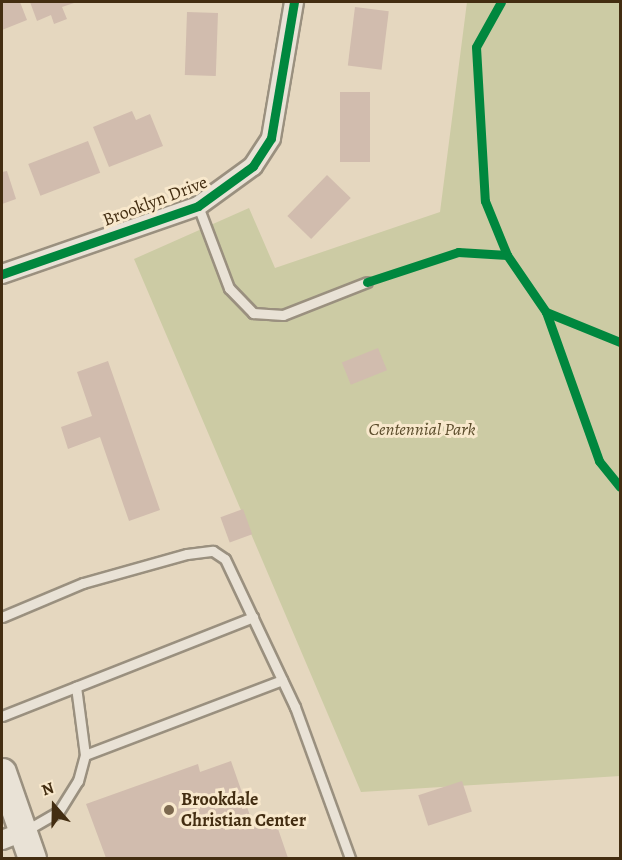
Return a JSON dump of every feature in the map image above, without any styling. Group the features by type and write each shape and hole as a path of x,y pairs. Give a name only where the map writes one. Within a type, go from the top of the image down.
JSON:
{"street":[{"name":"Brooklyn Drive","path":"2,274 198,206 253,166 271,138 294,2"},
{"path":"2,772 12,836 32,858"}],"lane":[{"path":"198,206 229,288 252,313 283,315 367,282"},
{"path":"2,616 83,583 213,551 225,559 282,680 350,858"},
{"path":"2,716 253,617"},
{"path":"85,755 282,680"},
{"path":"12,836 59,811 78,781 85,755 75,687"}],"green space":[{"name":"Centennial Park","path":"467,2 620,2 620,776 361,792 134,259 249,208 275,268 440,212"}],"building":[{"path":"2,2 20,2 27,20 2,30"},
{"path":"30,2 77,2 62,7 67,19 54,24 51,15 37,21"},
{"path":"355,7 389,11 382,70 348,66"},
{"path":"187,12 218,13 216,76 185,75"},
{"path":"340,92 370,92 370,162 340,162"},
{"path":"132,111 136,120 150,114 163,146 109,167 93,127"},
{"path":"88,141 100,173 40,196 28,164"},
{"path":"7,171 16,199 2,204 2,172"},
{"path":"327,175 351,198 311,239 287,216"},
{"path":"378,348 387,370 351,385 342,363"},
{"path":"108,361 160,510 129,521 100,437 68,449 61,427 92,416 77,372"},
{"path":"243,509 252,534 230,543 220,517"},
{"name":"Brookdale Christian Center","path":"231,761 253,824 274,817 288,858 106,858 86,804 198,764 200,772"},
{"path":"462,781 472,811 428,826 418,795"}],"cycle path":[{"path":"2,274 198,206 253,166 271,138 294,2"},
{"path":"501,2 476,47 485,201 507,255"},
{"path":"367,282 458,252 507,255 546,312 620,342"},
{"path":"546,312 599,461 620,487"}],"place":[{"name":"Brookdale Christian Center","path":"169,810"}]}
